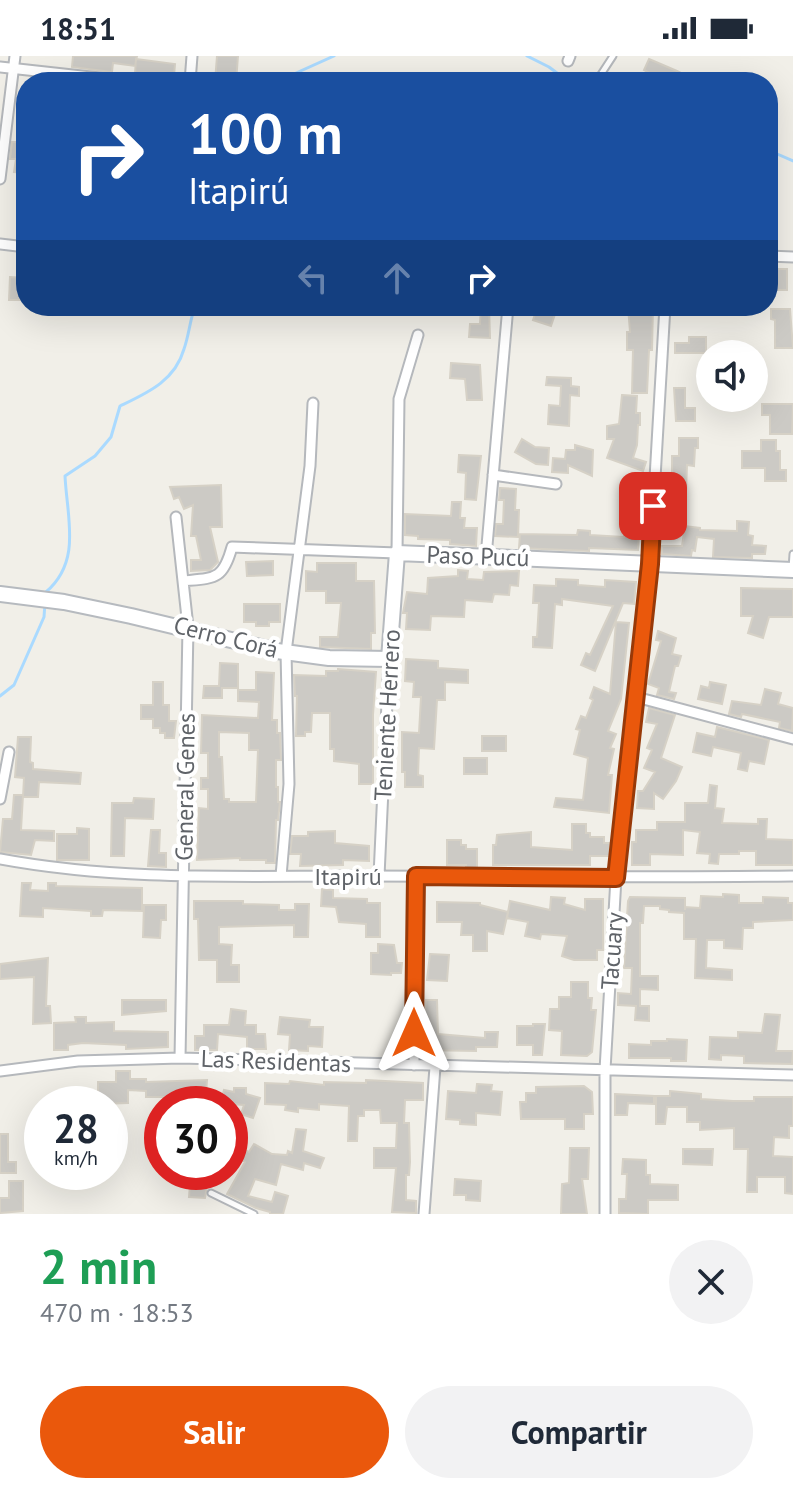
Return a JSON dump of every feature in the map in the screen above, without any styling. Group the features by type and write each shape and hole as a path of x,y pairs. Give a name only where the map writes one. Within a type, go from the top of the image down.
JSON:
{"main road":[{"name":"Paso Pucú","path":"397,553 792,570"},
{"name":"Teniente Herrero","path":"389,659 397,553"},
{"name":"Cerro Corá","path":"0,594 64,602 188,627 286,652 329,658 389,659"}],"street":[{"path":"0,179 15,56"},
{"path":"0,67 43,72"},
{"path":"486,557 507,316"},
{"name":"Tacuary","path":"605,1214 605,1070 616,878 650,564 664,316"},
{"path":"397,553 399,399 418,335"},
{"path":"281,876 289,784 286,652 310,466 313,403"},
{"path":"493,475 556,484"},
{"name":"General Genes","path":"176,517 188,627 180,1058"},
{"name":"Paso Pucú","path":"183,581 215,577 226,568 232,547 397,553"},
{"name":"Teniente Herrero","path":"379,876 389,659"},
{"path":"636,697 793,739"},
{"path":"0,799 9,752"},
{"name":"Itapirú","path":"0,859 88,873 183,876 793,876"},
{"path":"414,1065 416,876"},
{"name":"Las Residentas","path":"0,1071 78,1061 180,1058 793,1075"},
{"path":"424,1214 435,1067"}],"lane":[{"path":"792,570 793,554"},
{"path":"211,1193 254,1214"}],"building":[{"path":"73,56 137,56 135,66 113,63 112,72 72,67"},
{"path":"217,56 238,56 237,72 216,72"},
{"path":"136,59 175,64 174,72 135,72"},
{"path":"649,59 679,72 648,72 644,70"},
{"path":"12,142 16,142 16,159 10,159"},
{"path":"778,269 787,269 787,290 778,290"},
{"path":"10,277 16,277 16,300 9,300"},
{"path":"778,309 790,309 793,348 775,348 775,320 771,316 778,316"},
{"path":"480,316 489,316 490,338 469,337 470,324 480,324"},
{"path":"534,316 554,316 551,326 533,320"},
{"path":"629,316 653,316 647,393 632,393 633,350 627,350 627,332 630,332"},
{"path":"689,337 706,337 706,340 696,340 696,353 675,353 675,343 689,343"},
{"path":"451,363 480,365 482,400 467,400 465,379 450,378"},
{"path":"547,377 571,378 571,386 579,387 579,396 570,395 569,426 548,424 549,405 560,406 561,386 546,385"},
{"path":"674,388 685,388 685,408 695,408 695,421 676,421"},
{"path":"622,395 637,396 636,413 640,413 640,425 633,458 646,462 643,471 607,458 614,439 607,439 607,426 619,424"},
{"path":"768,404 793,404 792,434 770,434 770,415 762,415 762,412 768,412"},
{"path":"679,438 698,438 694,466 687,465 686,492 662,492 663,475 672,475 672,456 679,456"},
{"path":"522,439 535,447 549,448 548,465 536,464 515,452"},
{"path":"761,440 776,440 776,451 780,451 780,470 786,470 786,481 765,481 765,468 742,468 742,451 761,451"},
{"path":"575,445 593,450 592,476 568,465 568,473 552,472 553,458 565,459 566,450 575,450"},
{"path":"459,455 481,456 476,500 465,499 466,473 458,472"},
{"path":"221,485 222,527 210,527 218,562 210,570 191,571 191,560 201,560 196,536 191,536 193,505 184,509 179,497 174,499 170,487"},
{"path":"500,488 516,489 518,537 495,536 496,524 503,524 504,500 499,500"},
{"path":"452,502 461,502 460,518 465,518 464,528 477,528 476,546 405,535 405,514 451,516"},
{"path":"737,521 749,522 748,535 753,536 752,545 766,546 765,554 752,554 752,558 713,557 714,539 697,537 691,556 662,554 662,546 682,546 685,526 700,530 737,531"},
{"path":"578,530 590,531 590,535 624,537 625,531 639,532 638,550 519,548 520,534 577,535"},
{"path":"273,561 273,575 247,576 246,562"},
{"path":"317,563 356,563 356,581 374,581 375,633 371,633 371,649 320,647 320,637 338,637 341,603 326,603 326,591 306,591 306,571 317,572"},
{"path":"458,570 468,571 467,579 483,580 484,572 519,571 518,586 510,585 509,595 494,594 492,602 465,600 464,617 431,616 430,630 406,629 407,613 403,613 407,592 427,594 428,578 458,576"},
{"path":"556,579 578,580 578,585 605,587 605,580 636,582 634,604 623,603 595,671 581,665 586,653 590,655 613,606 562,599 562,605 555,604 552,648 533,647 533,637 537,637 539,603 533,603 534,585 556,586"},
{"path":"741,588 793,589 793,617 769,617 763,638 748,633 753,616 741,616"},
{"path":"244,604 280,604 280,622 256,626 256,622 244,622"},
{"path":"616,622 629,623 621,699 608,731 616,734 610,748 614,749 608,775 612,775 609,813 554,807 556,798 583,800 588,758 574,754 580,730 576,729 581,716 586,718 594,687 610,694"},
{"path":"658,631 676,638 672,654 681,656 678,666 675,666 669,692 676,693 674,699 657,695 659,688 648,684 661,641 656,640"},
{"path":"406,659 438,661 438,668 468,670 468,683 445,682 445,700 437,700 434,749 419,748 418,775 423,776 423,787 405,787 405,772 402,772 402,732 419,733 421,697 413,697 414,682 405,681"},
{"path":"220,663 238,664 238,688 222,688 222,698 203,698 204,686 219,686"},
{"path":"326,671 376,672 373,784 359,784 359,764 334,761 334,749 330,749 330,713 312,713 311,732 296,736 294,675 326,676"},
{"path":"256,672 274,673 272,720 277,720 277,733 280,733 281,760 276,760 276,787 280,802 276,820 275,863 240,858 197,860 199,808 208,809 208,789 201,789 201,778 208,778 208,753 201,753 202,715 258,718 259,702 238,701 238,690 256,690","holes":["219,732 249,733 249,750 258,750 256,802 229,802 229,799 224,799"]},
{"path":"153,682 163,682 163,705 169,705 169,721 176,721 174,738 165,738 160,728 153,728 153,719 141,719 141,705 153,705"},
{"path":"710,682 726,685 722,704 698,699 701,686 709,688"},
{"path":"765,689 781,693 778,704 793,708 792,731 779,728 780,722 729,714 732,701 761,705"},
{"path":"649,708 675,715 661,758 682,767 663,799 654,793 654,809 637,808 638,791 643,791 655,772 644,768 652,750 647,748 657,724 646,722"},
{"path":"717,727 769,740 764,764 749,761 747,771 738,769 741,753 713,747 711,756 693,752 697,733 715,737"},
{"path":"482,736 506,736 506,751 482,751"},
{"path":"18,737 31,737 30,762 33,769 81,773 80,784 39,782 38,797 23,797 24,778 15,777"},
{"path":"464,758 487,758 487,774 464,774"},
{"path":"710,785 717,786 715,808 724,809 722,823 758,824 758,819 767,819 766,839 793,840 793,865 756,865 756,851 719,854 718,864 709,863 710,854 697,853 700,832 683,830 683,855 650,854 650,865 632,865 632,842 636,842 636,830 657,830 657,822 685,822 685,803 708,803"},
{"path":"14,795 23,795 21,830 54,831 54,841 35,840 31,855 0,852 3,819 12,819"},
{"path":"134,798 154,799 153,819 125,818 124,856 111,856 112,803 133,803"},
{"path":"572,824 586,824 586,833 590,833 590,837 604,837 604,843 610,843 610,856 590,856 590,865 493,865 493,845 496,845 497,835 531,832 531,847 572,850"},
{"path":"77,828 89,829 89,860 57,860 57,834 77,834"},
{"path":"151,830 160,830 159,853 166,853 166,867 148,866"},
{"path":"335,831 335,843 369,846 369,861 343,860 343,865 300,866 301,854 290,854 292,836"},
{"path":"447,840 461,840 461,845 466,845 466,849 477,849 477,869 466,869 466,865 447,865"},
{"path":"22,883 31,883 30,890 48,891 48,883 56,883 56,886 142,888 142,911 103,910 102,916 91,916 91,911 43,908 43,917 20,916"},
{"path":"322,889 333,890 333,898 367,899 367,903 380,903 380,937 366,937 366,924 339,922 336,907 321,906"},
{"path":"723,894 739,895 739,903 763,903 763,897 788,898 788,903 793,903 793,920 753,922 753,928 743,928 742,949 724,948 724,940 707,940 706,968 732,970 732,980 695,978 696,939 684,939 684,913 669,912 660,909 660,906 644,906 643,923 640,923 640,976 658,976 658,990 640,989 640,1006 649,1006 649,1021 635,1020 636,1006 618,1005 618,993 631,994 632,968 624,968 628,901 630,897 685,898 685,907 700,908 701,896 723,897"},
{"path":"551,897 565,898 564,904 585,910 585,899 603,899 603,950 597,950 597,960 574,960 562,956 567,936 541,934 540,939 525,936 528,922 507,918 510,901 550,910"},
{"path":"194,901 243,901 243,904 279,905 279,910 295,910 295,904 309,904 308,937 294,937 294,925 219,927 219,944 232,945 231,965 239,965 239,982 217,982 217,960 199,960 198,919 194,919"},
{"path":"437,902 480,903 508,912 503,934 487,931 487,951 473,951 473,935 461,935 462,922 437,922"},
{"path":"144,905 166,905 166,920 161,920 160,938 143,937"},
{"path":"378,944 394,945 397,963 402,963 401,973 371,974 371,953 378,953"},
{"path":"430,954 449,955 447,981 427,980"},
{"path":"48,958 46,1006 50,1006 51,1023 33,1024 34,977 0,979 0,964"},
{"path":"571,982 588,982 591,1010 596,1010 592,1052 587,1056 561,1055 562,1031 549,1030 550,1009 559,1009 559,997 571,997"},
{"path":"122,1000 166,1000 166,1011 122,1015"},
{"path":"426,1000 437,1000 438,1034 485,1038 485,1032 498,1032 497,1047 476,1047 476,1051 422,1050"},
{"path":"231,1009 246,1011 245,1025 256,1025 256,1034 265,1034 266,1049 247,1049 247,1037 218,1034 217,1050 195,1050 195,1036 204,1036 204,1025 229,1025"},
{"path":"765,1014 780,1015 776,1051 793,1051 792,1064 744,1063 744,1056 721,1055 721,1060 709,1059 710,1037 738,1038 738,1032 762,1033"},
{"path":"75,1017 86,1017 86,1023 114,1022 114,1031 168,1032 168,1047 126,1049 126,1045 83,1043 68,1045 68,1050 54,1050 54,1023 76,1022"},
{"path":"280,1017 310,1020 309,1027 323,1027 322,1047 308,1046 308,1051 289,1050 290,1035 278,1034"},
{"path":"545,1024 542,1055 533,1055 533,1045 517,1045 517,1026"},
{"path":"687,1040 686,1061 629,1058 629,1044 651,1045 651,1041"},
{"path":"116,1071 130,1071 130,1079 146,1079 146,1082 207,1080 207,1086 144,1086 144,1091 128,1090 128,1086 98,1086 98,1082 116,1082"},
{"path":"366,1080 423,1083 423,1100 405,1100 404,1123 409,1123 410,1162 409,1175 406,1175 406,1200 416,1201 416,1213 392,1212 396,1168 374,1168 374,1148 396,1148 397,1123 381,1123 380,1110 364,1110 364,1116 358,1116 357,1141 348,1141 349,1106 319,1104 319,1110 298,1108 298,1112 285,1110 286,1105 265,1104 265,1083 289,1084 290,1081 324,1085 324,1082 366,1083"},
{"path":"477,1084 492,1085 491,1091 502,1092 500,1115 476,1113 476,1125 446,1119 448,1091 476,1093"},
{"path":"584,1086 592,1092 593,1114 584,1114 584,1129 565,1129 565,1119 521,1119 520,1102 526,1102 526,1093 536,1093 536,1087"},
{"path":"670,1091 701,1094 701,1099 733,1101 754,1101 754,1097 793,1097 793,1126 789,1126 789,1138 774,1137 773,1156 793,1157 793,1194 785,1193 785,1177 757,1177 757,1192 747,1192 748,1149 734,1149 734,1128 700,1130 700,1122 687,1122 687,1107 667,1107 665,1124 656,1124 656,1096 670,1096"},
{"path":"615,1094 654,1096 654,1104 628,1103 627,1115 615,1115"},
{"path":"248,1095 260,1098 253,1118 248,1116"},
{"path":"296,1129 306,1130 303,1151 324,1158 320,1168 304,1163 303,1170 281,1164 276,1185 255,1179 248,1196 272,1202 275,1192 288,1196 283,1214 270,1214 227,1194 229,1190 248,1190 248,1151 254,1144 272,1154 292,1153"},
{"path":"0,1134 8,1134 8,1162 16,1162 16,1173 0,1173"},
{"path":"570,1148 589,1148 588,1179 582,1179 587,1214 561,1214 562,1184 569,1183"},
{"path":"683,1149 713,1149 712,1165 683,1164"},
{"path":"623,1159 646,1160 646,1175 650,1175 650,1184 678,1185 678,1200 648,1200 648,1214 619,1213 619,1199 626,1199 627,1174 622,1174"},
{"path":"455,1179 481,1181 480,1201 466,1200 466,1195 454,1195"},
{"path":"9,1181 23,1181 23,1211 0,1213 0,1198 9,1198"},
{"path":"190,1190 206,1190 205,1198 189,1197"}],"waterway":[{"path":"298,72 334,56"},
{"path":"527,56 556,72"},
{"path":"778,154 793,161"},
{"path":"46,596 64,567 68,553 70,538 65,476 95,456 111,437 120,406 159,385 174,370 184,349 192,316"},
{"path":"0,696 14,685 44,617 45,603"}],"route":[{"path":"414,1033 416,876 616,878 650,564 653,506"}]}
